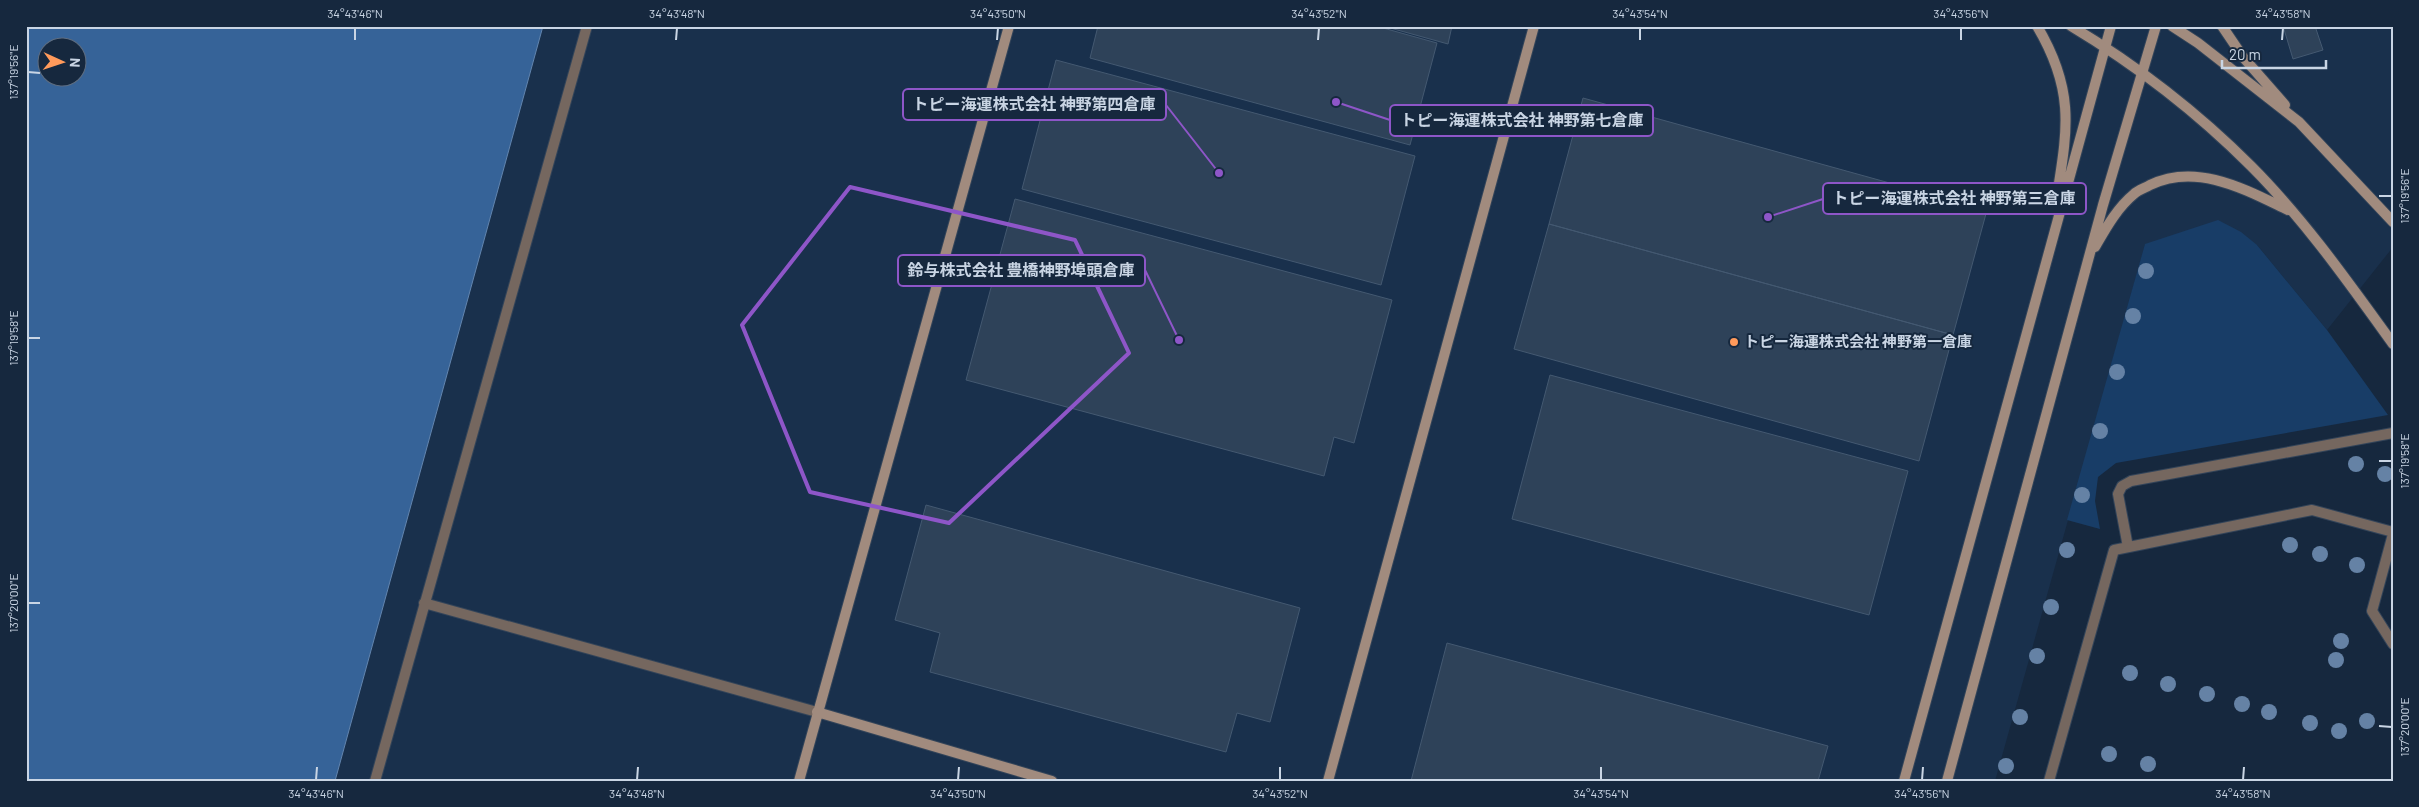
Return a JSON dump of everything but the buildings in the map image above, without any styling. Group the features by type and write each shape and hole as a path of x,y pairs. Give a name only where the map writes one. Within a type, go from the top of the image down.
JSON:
{"street":[{"path":"799,781 1009,26"},
{"path":"1328,781 1534,26"},
{"path":"2037,26 2056,64 2066,105 2065,136 2049,252"},
{"path":"2071,26 2164,89 2251,166 2292,211 2393,344"},
{"path":"1904,781 2111,26"},
{"path":"1947,781 2088,260 2156,26"},
{"path":"2172,26 2198,43 2299,122"},
{"path":"2222,26 2243,57 2299,122 2393,222"},
{"path":"2088,260 2111,218 2134,194 2161,180 2182,175 2210,178 2246,190 2292,211"},
{"path":"817,712 1052,781"}],"lane":[{"path":"375,781 587,26"},
{"path":"2128,547 2118,494 2122,486 2130,481 2393,433"},
{"path":"2049,781 2114,550 2312,510 2393,533 2372,611 2393,644"},
{"path":"424,603 817,712"}],"highlighted area":[{"path":"850,187 1075,240 1129,353 949,523 810,492 742,325"}],"shaded area":[{"path":"26,26 543,26 335,781 26,781"},
{"path":"543,26 2393,26 2393,247 2327,330 2257,245 2145,245 1995,781 335,781"},
{"path":"2218,220 2241,232 2257,245 2327,330 2388,415 2116,463 2098,477 2095,501 2100,529 2067,520 2145,244"}],"place":[{"name":"トピー海運株式会社 神野第七倉庫","path":"1336,102"},
{"name":"トピー海運株式会社 神野第四倉庫","path":"1219,173"},
{"name":"トピー海運株式会社 神野第三倉庫","path":"1768,217"},
{"name":"鈴与株式会社 豊橋神野埠頭倉庫","path":"1179,340"},
{"name":"トピー海運株式会社 神野第一倉庫","path":"1734,342"}]}
